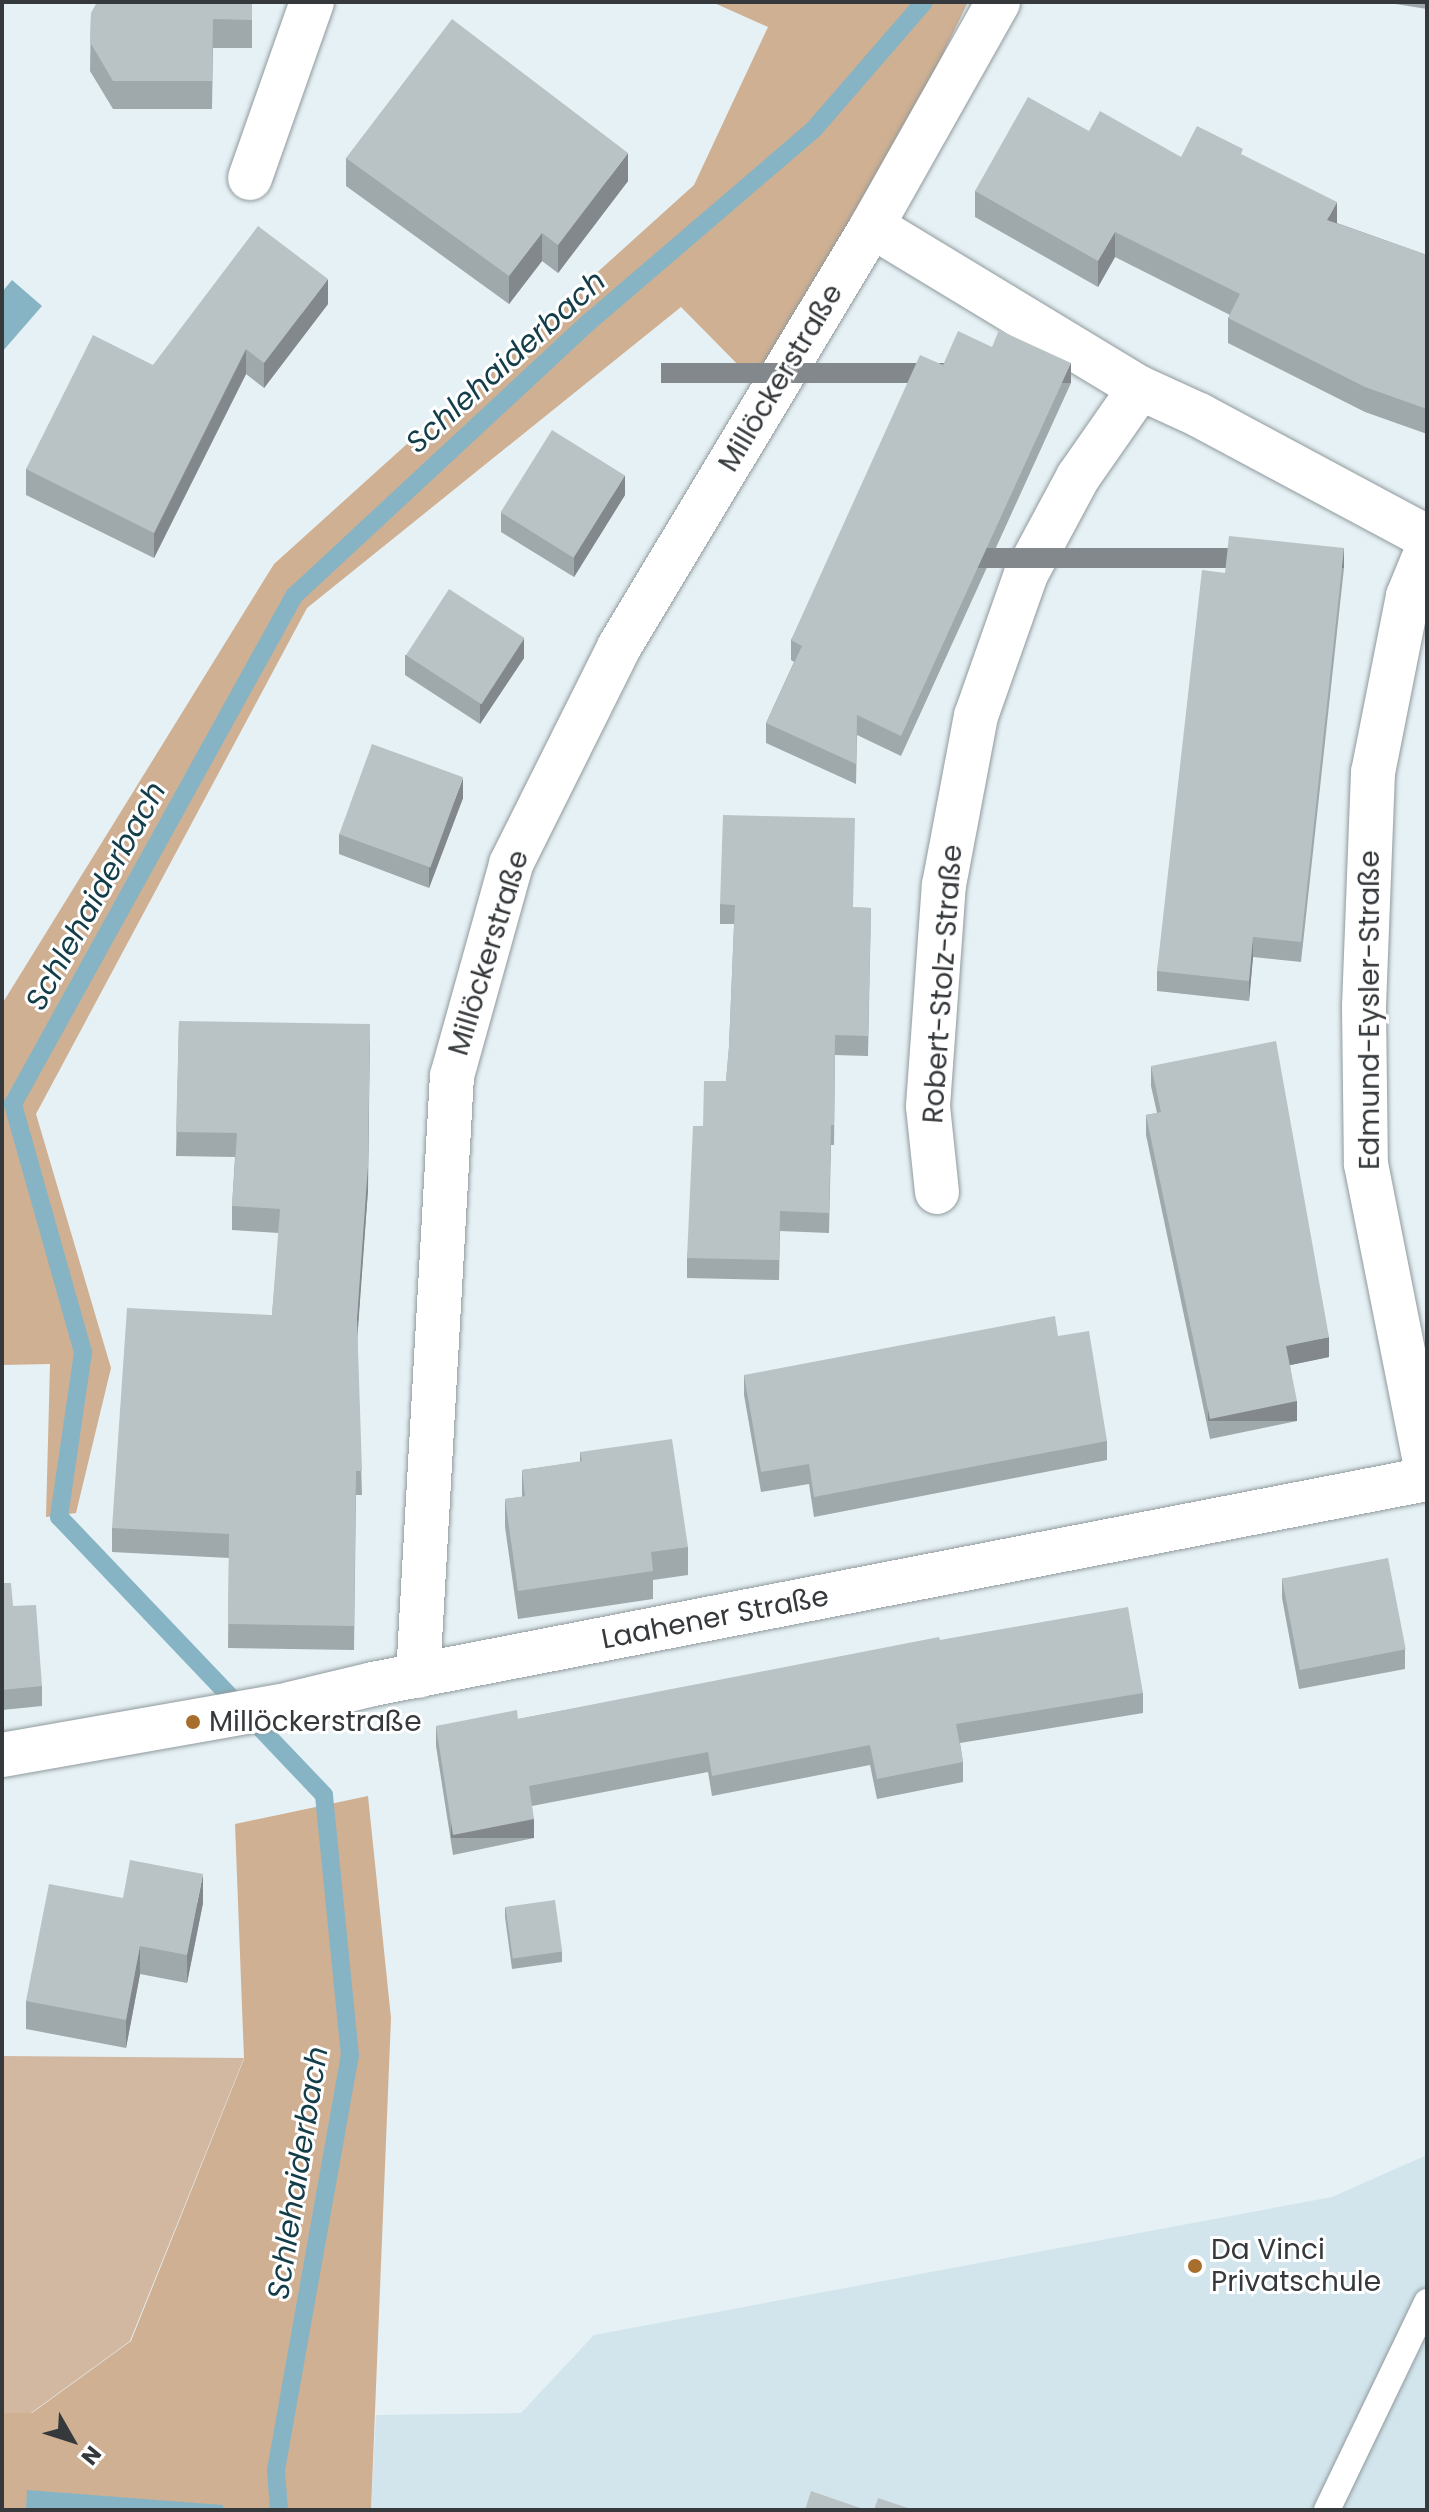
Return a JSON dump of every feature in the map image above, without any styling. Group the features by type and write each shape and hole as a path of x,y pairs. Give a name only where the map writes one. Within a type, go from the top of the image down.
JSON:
{"street":[{"path":"250,178 312,2"},
{"name":"Millöckerstraße","path":"418,1676 452,1076 511,864 619,647 872,226 998,2"},
{"path":"872,226 1140,388 1199,415 1427,537"},
{"name":"Robert-Stolz-Straße","path":"937,1192 928,1106 944,885 976,716 1026,574 1078,477 1140,388"},
{"name":"Edmund-Eysler-Straße","path":"1427,550 1408,596 1373,772 1364,1007 1366,1164 1427,1471"},
{"name":"Laahener Straße","path":"2,1755 290,1704 418,1676 1427,1479"}],"lane":[{"path":"1327,2510 1427,2302"}],"shaded area":[{"path":"712,2 968,2 860,226 754,381 681,307 307,608 36,1114 111,1368 76,1513 46,1517 50,1364 2,1365 2,1004 274,564 694,185 768,27"},
{"path":"368,1796 391,2018 371,2510 2,2510 2,2413 32,2413 131,2341 244,2059 235,1824"},
{"path":"2,2056 244,2058 130,2341 31,2413 2,2413"},
{"name":"Da Vinci Privatschule","path":"1427,2155 1427,2504 1424,2510 371,2510 376,2415 521,2413 594,2335 1332,2197"}],"water":[{"path":"12,280 42,306 2,352 2,292"},
{"path":"27,2490 223,2505 223,2510 26,2510"}],"building":[{"path":"97,2 252,2 252,20 213,19 212,81 113,81 90,42 91,13"},
{"path":"452,19 628,153 558,245 542,233 509,276 346,158"},
{"path":"1028,97 1089,131 1100,111 1181,157 1197,126 1243,149 1241,154 1337,202 1327,220 1427,255 1427,409 1365,387 1228,318 1240,294 1115,232 1098,261 975,191"},
{"path":"258,226 328,279 264,363 246,349 154,533 26,469 93,335 153,365"},
{"path":"999,330 1071,363 901,736 857,715 856,764 766,723 802,646 791,640 920,355 943,365 958,331 992,347"},
{"path":"552,430 625,476 574,558 501,512"},
{"path":"1229,536 1344,548 1301,942 1253,937 1249,981 1157,971 1202,570 1225,573"},
{"path":"449,589 524,638 481,704 406,655"},
{"path":"372,744 463,777 430,867 339,834"},
{"path":"723,815 855,818 853,907 871,908 868,1036 835,1035 829,1213 780,1211 779,1260 687,1258 693,1126 703,1126 704,1081 726,1081 729,1047 735,904 720,904"},
{"path":"179,1021 370,1024 368,1166 357,1319 362,1471 356,1471 354,1626 228,1624 229,1534 112,1528 127,1308 272,1315 280,1209 232,1206 237,1133 176,1132"},
{"path":"1276,1041 1329,1337 1286,1346 1297,1401 1210,1419 1146,1115 1161,1112 1151,1066"},
{"path":"1055,1316 1058,1336 1089,1331 1107,1441 814,1497 809,1464 761,1472 744,1375"},
{"path":"672,1439 688,1547 651,1552 653,1571 518,1591 505,1499 525,1496 522,1470 582,1461 580,1452"},
{"path":"1388,1558 1406,1649 1300,1670 1282,1579"},
{"path":"2,1583 11,1583 13,1606 36,1605 42,1686 2,1690"},
{"path":"1128,1607 1143,1693 956,1724 963,1762 877,1779 870,1745 712,1776 708,1752 529,1786 534,1819 453,1835 436,1726 517,1710 518,1719 939,1637 940,1640"},
{"path":"130,1860 203,1874 187,1955 140,1946 126,2020 26,2001 49,1884 123,1898"},
{"path":"555,1900 562,1951 513,1958 505,1907"},
{"path":"811,2491 866,2510 805,2510"},
{"path":"878,2498 914,2510 874,2510"}],"waterway":[{"name":"Schlehaiderbach","path":"279,2510 276,2470 350,2056 324,1795 59,1517 83,1352 13,1104 294,596 589,322 814,129 924,2"}],"place":[{"name":"Millöckerstraße","path":"193,1722"},
{"name":"Da Vinci Privatschule","path":"1195,2266"}]}
